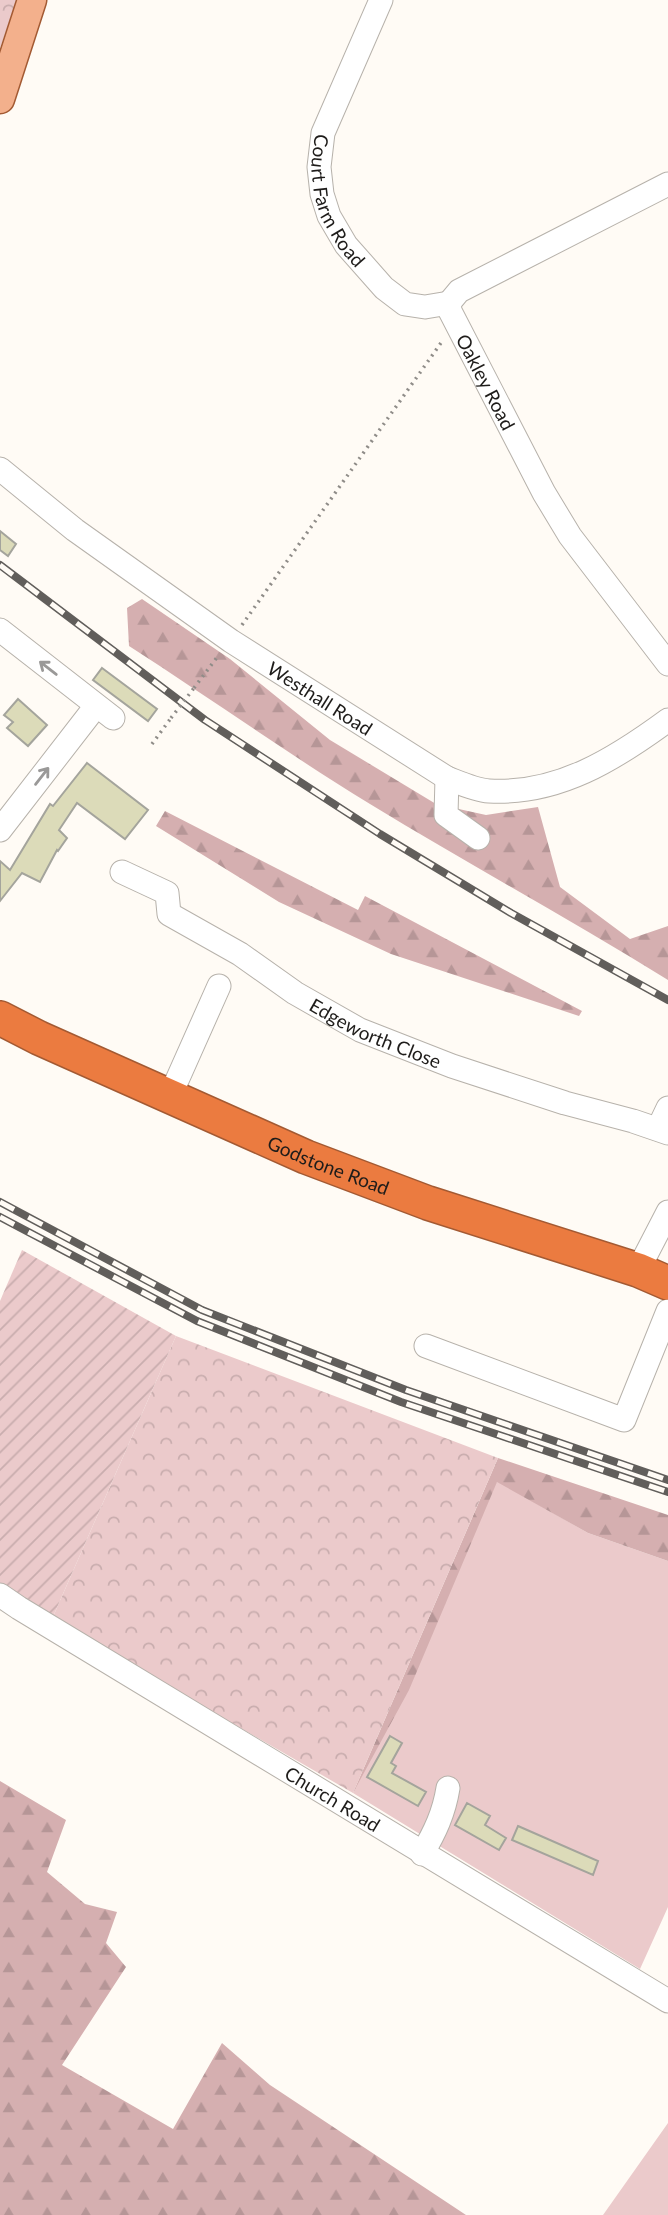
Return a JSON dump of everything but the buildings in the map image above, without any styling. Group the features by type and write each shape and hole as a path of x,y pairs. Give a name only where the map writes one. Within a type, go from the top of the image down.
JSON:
{"highway":[{"name":"Godstone Road","path":"0,1018 306,1157 428,1203 653,1277"}],"main road":[{"path":"0,99 32,0"}],"street":[{"name":"Court Farm Road","path":"381,0 323,132 318,167 322,194 329,216 346,245 384,288 405,304 452,312"},
{"path":"452,312 459,291 668,184"},
{"name":"Oakley Road","path":"452,312 544,493 570,536 668,664"},
{"name":"Westhall Road","path":"0,469 75,530 231,641 447,778 486,791 532,790 584,774 667,722"},
{"path":"0,630 105,712 0,830"},
{"path":"447,778 446,815 478,838"},
{"name":"Edgeworth Close","path":"122,872 167,893 169,914 240,954 295,993 360,1030 452,1066 663,1131"},
{"path":"170,1096 219,986"},
{"path":"663,1131 668,1108"},
{"path":"653,1277 668,1212"},
{"path":"426,1346 624,1420 668,1311"},
{"name":"Church Road","path":"0,1595 422,1854 668,2001"},
{"path":"422,1854 437,1829 446,1804 448,1788"}],"path":[{"path":"152,744 262,600 452,312"}],"green space":[{"path":"0,0 17,0 0,48"},
{"path":"142,599 230,659 330,740 436,804 486,815 538,807 560,887 630,939 668,926 668,980 370,804 129,646 127,608"},
{"path":"165,811 358,910 365,896 582,1011 579,1016 391,954 279,902 156,826"},
{"path":"22,1250 176,1336 52,1619 0,1583 0,1301"},
{"path":"176,1336 498,1458 353,1793 52,1619"},
{"path":"498,1458 668,1515 668,1561 588,1533 497,1482 409,1690 353,1793"},
{"path":"497,1481 588,1533 668,1561 668,1907 640,1969 353,1793"},
{"path":"0,1781 66,1820 47,1872 85,1904 117,1912 106,1943 126,1967 62,2065 173,2129 222,2043 270,2085 466,2215 0,2215"},
{"path":"668,2123 668,2215 603,2215"}],"railway":[{"path":"0,565 205,720 380,834 511,913 668,1000"},
{"path":"0,1202 202,1310 406,1390 668,1480"},
{"path":"0,1217 197,1321 401,1402 668,1492"}]}
